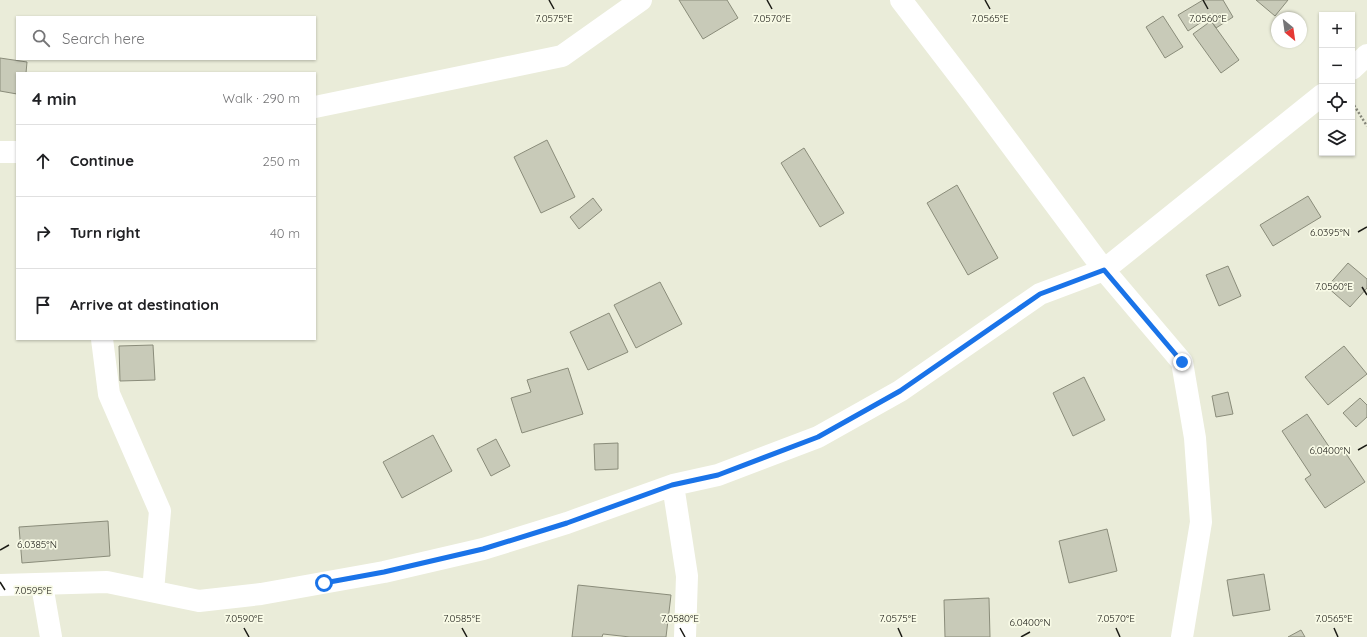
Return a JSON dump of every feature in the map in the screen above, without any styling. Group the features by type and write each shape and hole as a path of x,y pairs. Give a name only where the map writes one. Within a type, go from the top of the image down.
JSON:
{"street":[{"path":"316,107 562,56 641,0"},
{"path":"901,0 1104,270 1182,362 1195,438 1201,522 1182,637"},
{"path":"1355,66 1367,55"},
{"path":"0,585 107,582 199,601 261,594 384,572 483,549 567,523 672,485 718,475 818,437 900,391 1040,294 1104,270 1319,97"},
{"path":"0,152 16,152"},
{"path":"102,340 109,394 160,511 153,591"},
{"path":"672,485 687,576 685,637"},
{"path":"42,585 51,637"}],"path":[{"path":"1355,107 1367,126"}],"building":[{"path":"679,0 727,0 738,18 703,39"},
{"path":"1203,0 1223,0 1233,17 1216,28 1209,17 1188,31 1178,15"},
{"path":"1256,0 1288,0 1278,12 1271,13"},
{"path":"1163,16 1183,47 1165,58 1146,27"},
{"path":"1211,21 1239,60 1221,73 1193,34"},
{"path":"0,58 27,62 26,72 16,72 16,94 0,91"},
{"path":"547,140 575,197 541,213 514,157"},
{"path":"804,148 844,213 820,227 781,163"},
{"path":"957,185 998,258 968,275 927,203"},
{"path":"1308,196 1321,217 1273,246 1260,225"},
{"path":"593,198 602,210 579,229 570,217"},
{"path":"1348,263 1367,279 1367,288 1350,307 1327,287"},
{"path":"1228,266 1241,296 1219,306 1206,275"},
{"path":"660,282 682,324 636,348 614,305"},
{"path":"609,313 628,352 588,370 570,332"},
{"path":"153,345 155,380 120,381 119,346"},
{"path":"1344,346 1367,374 1328,405 1305,377"},
{"path":"568,368 583,414 522,433 511,398 531,392 527,380"},
{"path":"1084,377 1105,420 1073,436 1053,393"},
{"path":"1228,392 1233,414 1216,417 1212,396"},
{"path":"1360,398 1367,405 1367,417 1356,427 1343,413"},
{"path":"1307,414 1334,454 1343,449 1365,482 1325,508 1305,479 1311,475 1282,431"},
{"path":"433,435 452,471 402,498 383,462"},
{"path":"496,439 510,466 491,476 477,449"},
{"path":"618,443 618,469 595,470 594,444"},
{"path":"108,521 110,556 22,563 19,527"},
{"path":"1107,529 1117,571 1069,583 1059,541"},
{"path":"1264,574 1270,610 1233,616 1227,580"},
{"path":"578,585 671,595 666,637 630,637 603,634 602,637 572,637"},
{"path":"989,598 990,637 945,637 944,600"},
{"path":"1301,630 1305,637 1288,637"}],"route":[{"path":"324,583 384,572 483,549 567,523 672,485 718,475 818,437 900,391 1040,294 1104,270 1182,362"}]}
